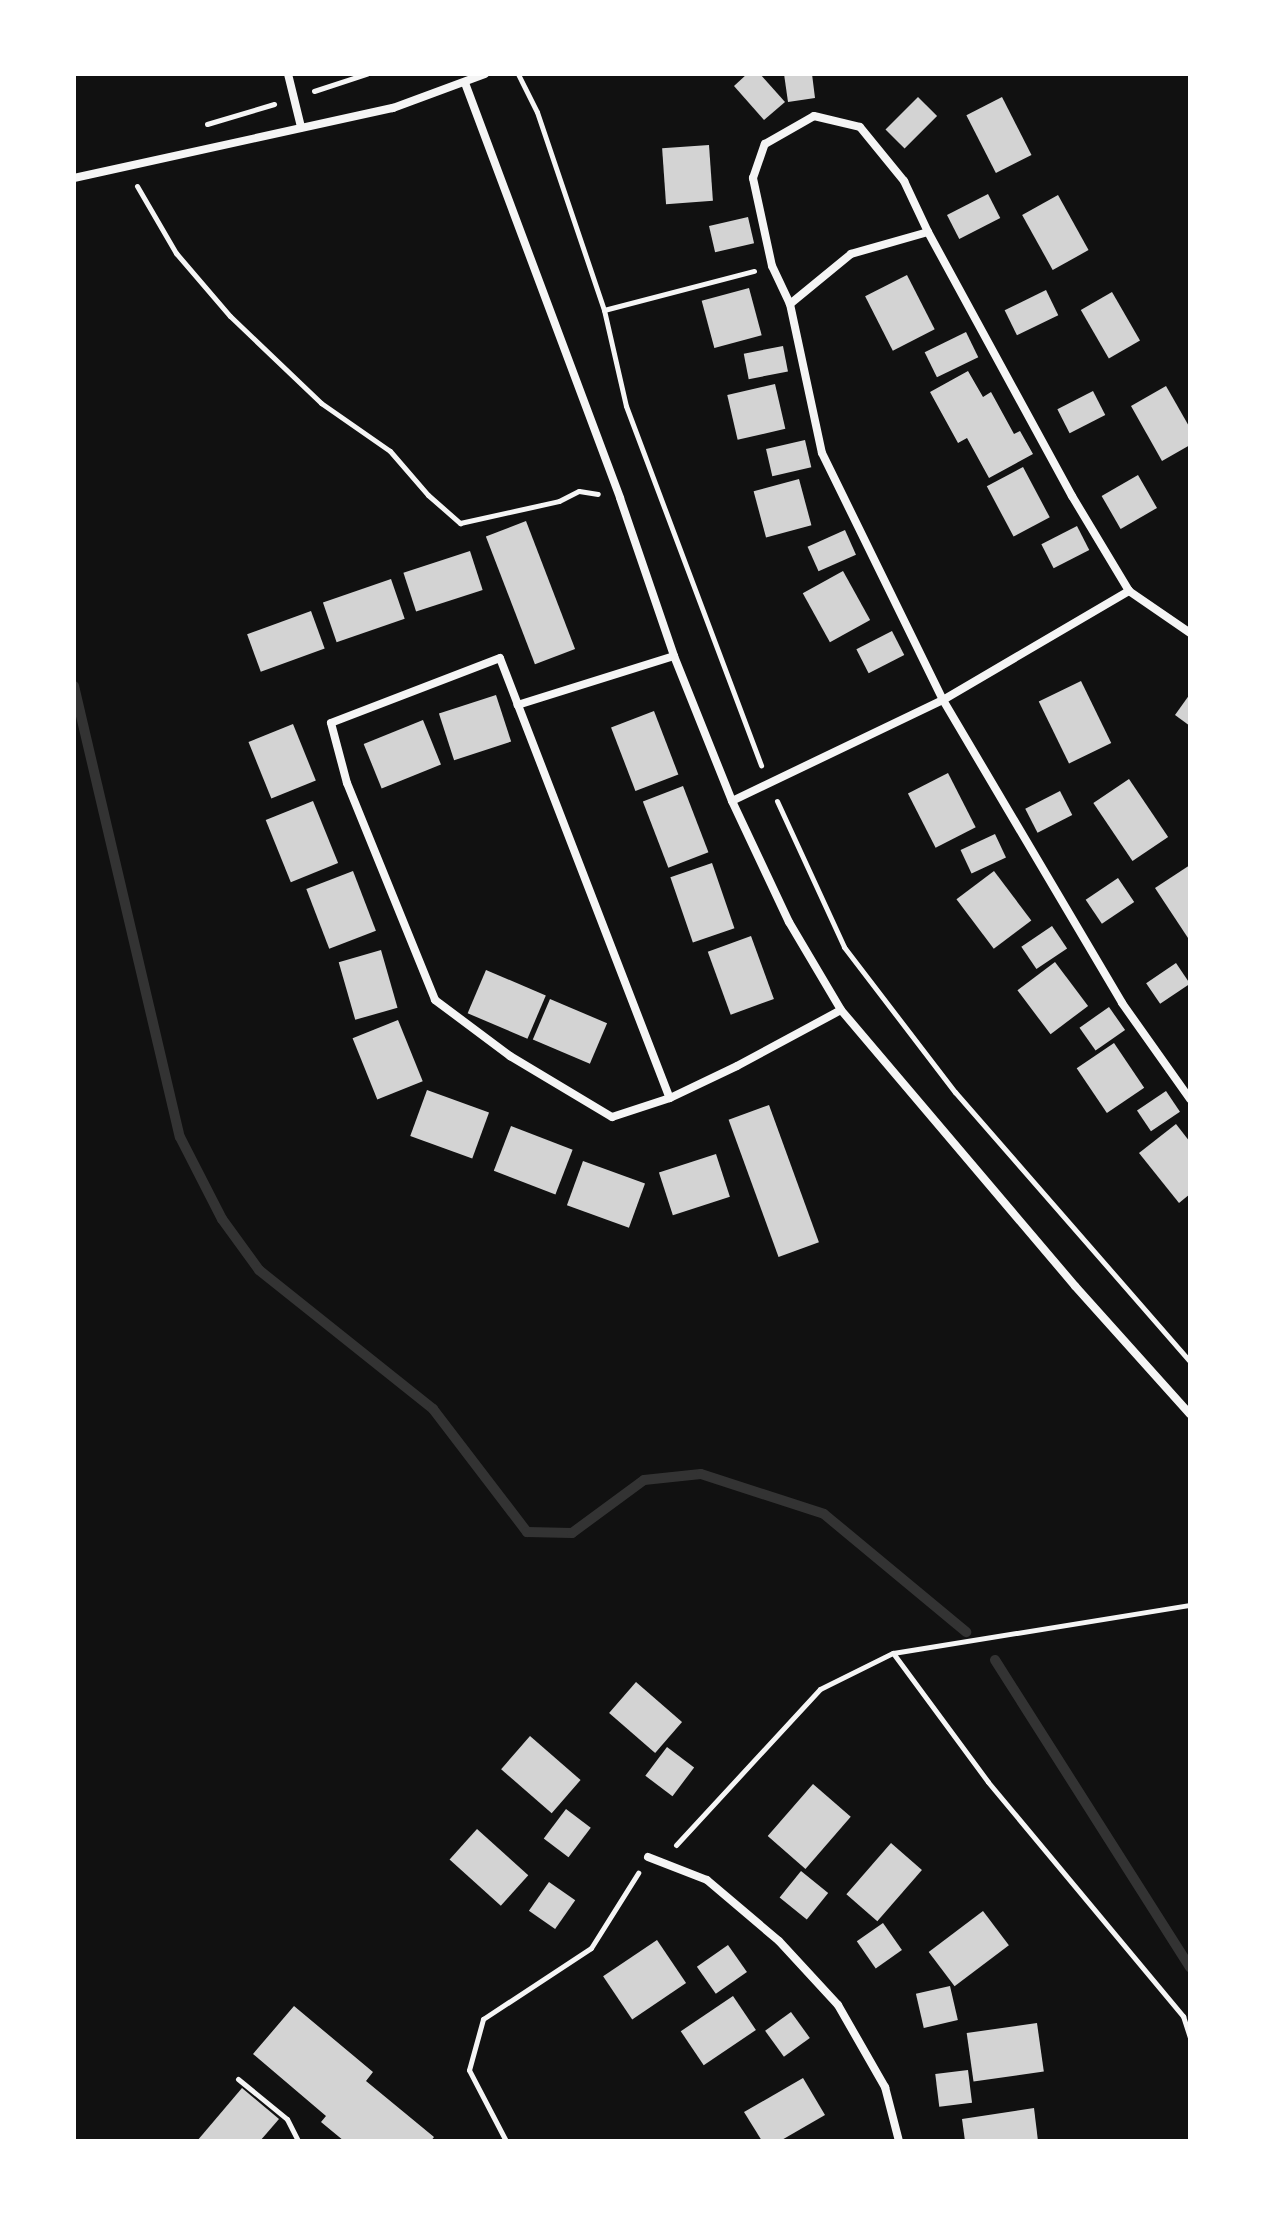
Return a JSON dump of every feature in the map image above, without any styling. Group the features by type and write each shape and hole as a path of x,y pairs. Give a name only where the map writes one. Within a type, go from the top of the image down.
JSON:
{"street":[{"path":"288,74 301,127"},
{"path":"74,178 393,108 485,74"},
{"path":"465,83 620,498 674,656 732,801 789,922 841,1010 1044,1250 1190,1414"},
{"path":"1190,633 1129,591 1072,496 928,232 904,181 860,127 814,116 765,144 753,178 772,266 790,304 822,453 943,700 1122,1003 1190,1099"},
{"path":"790,304 851,254 928,232"},
{"path":"732,801 943,700 1129,591"},
{"path":"518,705 674,656"},
{"path":"670,1098 500,658 331,723 347,783 435,1000 510,1056 612,1117 670,1098 841,1010"},
{"path":"648,1857 707,1880 779,1941 838,2005 885,2087 899,2141"}],"path":[{"path":"197,126 366,74"},
{"path":"124,165 176,253 230,316 321,403 390,451 428,495 460,523 559,501 579,491 620,498"},
{"path":"604,310 772,266"},
{"path":"506,2141 469,2070 483,2019 591,1948 648,1857 682,1843 820,1689 893,1653 1190,1605"},
{"path":"893,1653 988,1782 1183,2016 1190,2037"},
{"path":"238,2079 287,2119 298,2141"}],"building":[{"path":"747,74 760,74 785,102 764,120 734,86"},
{"path":"784,74 812,74 815,98 788,102"},
{"path":"918,97 937,116 905,149 885,130"},
{"path":"1002,97 1032,155 996,173 966,115"},
{"path":"709,145 713,201 666,204 662,148"},
{"path":"988,194 1000,218 959,239 947,215"},
{"path":"1058,195 1089,250 1053,270 1022,215"},
{"path":"748,217 754,243 715,252 709,226"},
{"path":"907,275 935,329 893,351 865,296"},
{"path":"749,288 762,335 714,348 702,301"},
{"path":"1046,290 1058,315 1017,335 1005,310"},
{"path":"1112,292 1140,340 1109,358 1081,310"},
{"path":"966,332 978,357 937,377 925,352"},
{"path":"783,346 788,372 749,379 744,354"},
{"path":"968,371 983,397 991,392 1014,434 1020,431 1033,454 989,478 967,438 958,443 930,392"},
{"path":"775,384 785,429 738,440 727,395"},
{"path":"1166,386 1190,428 1190,445 1162,461 1131,406"},
{"path":"1093,391 1105,415 1070,433 1057,409"},
{"path":"805,440 811,467 772,476 766,449"},
{"path":"1023,467 1050,517 1014,537 987,486"},
{"path":"1138,475 1157,508 1121,529 1102,496"},
{"path":"799,479 811,525 766,538 754,491"},
{"path":"526,521 575,649 535,664 486,536"},
{"path":"1077,526 1089,550 1054,568 1041,544"},
{"path":"845,530 856,555 819,571 808,547"},
{"path":"470,551 483,590 416,612 403,573"},
{"path":"843,571 870,620 830,642 803,593"},
{"path":"391,579 405,619 337,642 323,602"},
{"path":"311,611 325,649 261,672 247,634"},
{"path":"892,631 904,655 869,673 856,649"},
{"path":"1081,681 1111,743 1069,764 1039,702"},
{"path":"1190,694 1190,726 1175,715"},
{"path":"496,695 511,742 454,760 439,714"},
{"path":"654,711 678,774 635,791 611,727"},
{"path":"423,720 441,765 382,788 364,744"},
{"path":"293,724 316,781 271,799 248,742"},
{"path":"948,773 976,827 936,848 908,793"},
{"path":"1129,779 1168,837 1132,861 1093,803"},
{"path":"683,786 708,852 668,868 643,801"},
{"path":"1060,791 1072,815 1038,833 1025,809"},
{"path":"313,801 338,863 291,882 266,820"},
{"path":"995,834 1006,858 972,874 961,850"},
{"path":"712,863 734,928 693,943 670,877"},
{"path":"1190,865 1190,941 1155,888"},
{"path":"353,871 376,931 329,949 306,889"},
{"path":"994,871 1031,921 994,949 956,899"},
{"path":"1118,878 1134,902 1102,924 1086,900"},
{"path":"1052,926 1067,948 1036,969 1021,947"},
{"path":"751,936 774,999 731,1015 708,952"},
{"path":"381,950 398,1008 355,1020 339,962"},
{"path":"1055,962 1088,1006 1051,1034 1017,990"},
{"path":"1176,963 1190,984 1160,1004 1146,983"},
{"path":"486,970 546,995 527,1039 468,1013"},
{"path":"550,999 607,1023 590,1064 533,1040"},
{"path":"1109,1007 1125,1030 1096,1051 1080,1028"},
{"path":"398,1020 423,1081 377,1100 353,1038"},
{"path":"1114,1043 1144,1088 1107,1113 1077,1068"},
{"path":"427,1090 489,1113 472,1159 410,1136"},
{"path":"1166,1091 1180,1112 1151,1131 1137,1111"},
{"path":"769,1105 819,1242 779,1257 729,1120"},
{"path":"1176,1124 1190,1142 1190,1194 1179,1203 1139,1153"},
{"path":"511,1126 573,1150 555,1194 494,1171"},
{"path":"716,1154 730,1197 673,1215 659,1173"},
{"path":"583,1161 645,1184 629,1228 567,1205"},
{"path":"636,1682 682,1722 655,1753 609,1713"},
{"path":"530,1736 581,1780 552,1813 501,1769"},
{"path":"667,1747 694,1767 672,1796 645,1776"},
{"path":"813,1784 851,1817 805,1869 768,1836"},
{"path":"566,1809 591,1828 568,1857 544,1839"},
{"path":"477,1829 528,1875 501,1906 450,1859"},
{"path":"891,1843 922,1870 877,1921 846,1894"},
{"path":"801,1871 828,1893 807,1919 780,1897"},
{"path":"549,1882 575,1900 555,1929 529,1911"},
{"path":"983,1911 1009,1945 955,1986 929,1952"},
{"path":"883,1923 902,1950 876,1968 857,1941"},
{"path":"657,1940 686,1983 632,2019 603,1976"},
{"path":"728,1945 747,1972 716,1994 697,1967"},
{"path":"950,1986 958,2020 924,2028 916,1994"},
{"path":"733,1996 756,2030 704,2065 681,2031"},
{"path":"294,2006 373,2072 366,2081 434,2137 431,2141 344,2141 321,2122 326,2116 253,2054"},
{"path":"791,2012 810,2038 784,2057 765,2031"},
{"path":"1037,2023 1044,2072 974,2081 967,2033"},
{"path":"968,2070 972,2103 939,2107 935,2074"},
{"path":"803,2078 825,2115 780,2141 762,2141 744,2112"},
{"path":"242,2088 279,2119 260,2141 197,2141"},
{"path":"1034,2108 1038,2141 965,2141 962,2119"}],"waterway":[{"path":"74,686 180,1137 222,1219 259,1270 433,1409 527,1532 572,1533 644,1480 701,1474 824,1514 966,1632"},
{"path":"995,1660 1190,1967"}]}
